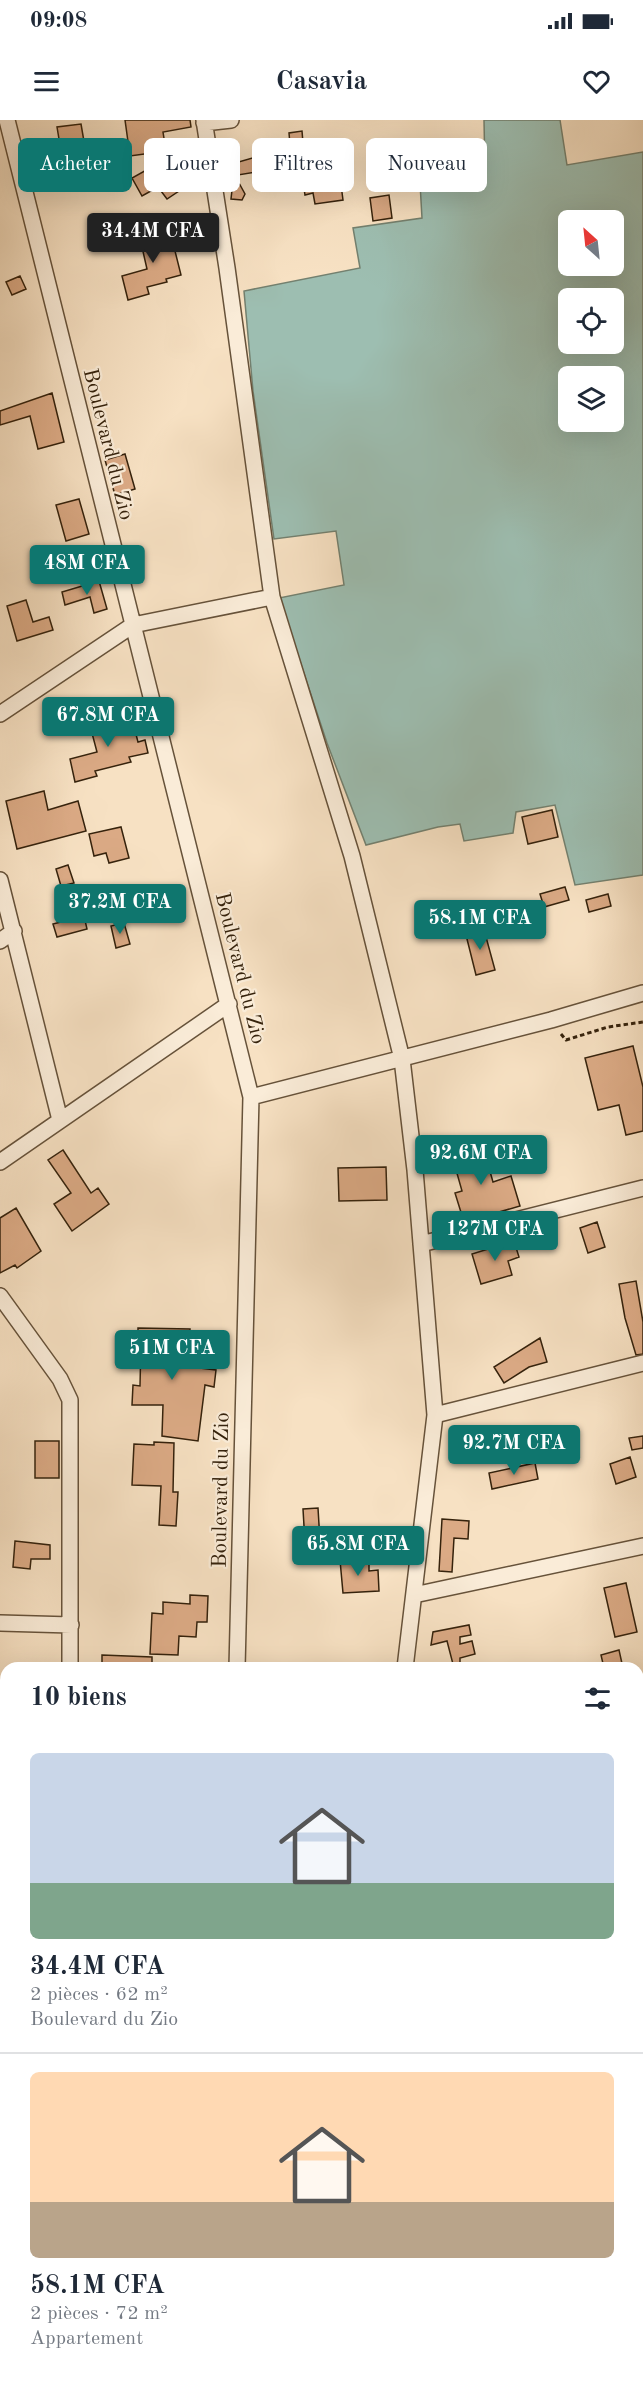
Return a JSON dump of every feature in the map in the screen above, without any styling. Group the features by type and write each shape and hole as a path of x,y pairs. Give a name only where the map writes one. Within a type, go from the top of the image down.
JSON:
{"street":[{"name":"Boulevard du Zio","path":"7,120 251,1097 237,1662"},
{"path":"231,120 204,122 227,267 272,597 352,856 402,1059 421,1244 435,1415 406,1662"},
{"path":"0,714 133,625 272,597"},
{"path":"0,880 60,1120"},
{"path":"0,940 14,931"},
{"path":"251,1097 551,1020 643,993"},
{"path":"0,1162 229,1004"},
{"path":"421,1244 643,1188"},
{"path":"0,1296 60,1379 70,1400 70,1662"},
{"path":"435,1415 643,1363"},
{"path":"414,1595 643,1545"},
{"path":"0,1623 71,1625"}],"path":[{"path":"566,1040 608,1027 643,1022"}],"shaded area":[{"path":"484,120 560,120 567,165 643,152 643,875 575,885 555,805 516,812 513,833 464,841 460,824 438,827 366,845 327,743 279,598 344,585 336,531 274,539 253,391 244,291 360,268 353,228 422,218 421,192 487,192 487,138 484,138"}],"building":[{"path":"125,120 190,120 191,127 163,132 164,138 144,138 144,154 132,156 132,138 128,138"},
{"path":"81,124 83,138 59,138 57,127"},
{"path":"302,131 303,138 289,138 289,133"},
{"path":"252,158 252,173 240,175 240,162"},
{"path":"144,171 144,192 149,192 142,196 132,178"},
{"path":"240,185 245,194 242,200 231,199 232,192 240,192"},
{"path":"162,192 178,192 167,199"},
{"path":"305,192 342,192 343,200 315,204 313,193 305,195"},
{"path":"389,195 392,218 373,221 370,198"},
{"path":"169,227 181,275 166,279 167,282 147,287 149,294 128,300 122,276 147,269 139,234"},
{"path":"20,276 26,289 12,295 6,282"},
{"path":"52,393 64,442 38,449 30,416 0,425 0,411"},
{"path":"125,454 135,489 115,495 105,460"},
{"path":"79,499 89,534 66,541 56,505"},
{"path":"99,581 107,609 94,613 90,597 65,605 62,592"},
{"path":"26,600 33,622 49,617 53,630 17,641 7,606"},
{"path":"101,714 105,726 132,719 138,742 145,740 148,753 129,757 131,762 95,771 97,776 75,782 70,759 97,752 88,718"},
{"path":"44,791 48,810 78,801 86,831 17,849 6,801"},
{"path":"552,810 558,837 528,844 522,817"},
{"path":"121,827 129,858 109,863 106,853 94,856 89,834"},
{"path":"68,865 74,883 61,886 56,869"},
{"path":"565,887 569,900 544,907 540,894"},
{"path":"608,894 611,906 589,912 586,900"},
{"path":"84,916 87,929 57,937 53,924"},
{"path":"124,923 130,944 116,948 111,926"},
{"path":"483,926 495,970 476,975 465,931"},
{"path":"633,1046 643,1087 643,1131 626,1135 619,1105 598,1110 585,1058"},
{"path":"482,1143 493,1182 511,1176 520,1206 464,1222 455,1193 462,1191 451,1152"},
{"path":"63,1150 91,1193 98,1188 109,1204 72,1231 54,1204 71,1193 48,1160"},
{"path":"386,1167 387,1200 339,1201 338,1168"},
{"path":"16,1208 41,1251 17,1268 15,1265 0,1273 0,1218"},
{"path":"597,1222 605,1247 588,1253 580,1228"},
{"path":"514,1241 519,1257 508,1261 512,1275 481,1284 472,1254"},
{"path":"636,1281 643,1322 643,1354 636,1355 625,1318 619,1284"},
{"path":"138,1328 190,1329 189,1356 200,1356 200,1368 216,1370 214,1387 205,1385 198,1441 162,1436 163,1405 132,1405 133,1385 140,1386 141,1341 138,1341"},
{"path":"540,1338 547,1362 529,1367 504,1383 494,1367"},
{"path":"643,1436 643,1448 632,1450 629,1438"},
{"path":"35,1441 59,1441 59,1478 35,1478"},
{"path":"154,1442 174,1443 173,1492 178,1492 176,1526 159,1525 161,1486 132,1485 134,1444 154,1445"},
{"path":"630,1457 636,1477 616,1484 610,1464"},
{"path":"535,1463 538,1479 492,1489 489,1473"},
{"path":"318,1508 320,1541 305,1543 303,1509"},
{"path":"442,1519 469,1521 468,1539 454,1538 452,1572 439,1571"},
{"path":"15,1541 50,1545 50,1559 31,1559 30,1569 13,1567"},
{"path":"356,1559 357,1564 369,1563 369,1571 378,1570 379,1591 343,1593 340,1560"},
{"path":"626,1583 637,1632 615,1637 604,1588"},
{"path":"190,1595 208,1596 207,1622 197,1622 196,1637 179,1636 178,1655 150,1654 152,1613 163,1614 163,1602 190,1604"},
{"path":"469,1625 471,1635 460,1637 460,1644 472,1641 475,1654 460,1658 460,1662 452,1662 447,1641 431,1645 433,1632"},
{"path":"619,1650 622,1662 603,1662 601,1655"},
{"path":"102,1655 152,1657 152,1662 102,1662"}]}
